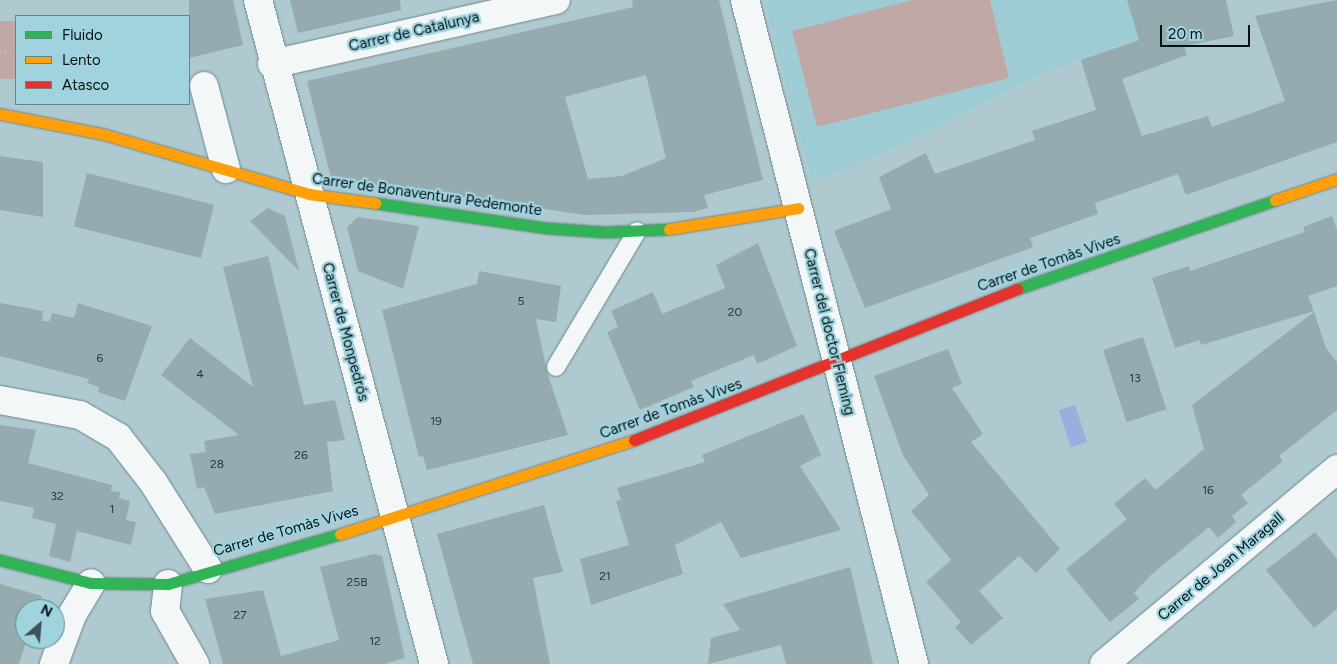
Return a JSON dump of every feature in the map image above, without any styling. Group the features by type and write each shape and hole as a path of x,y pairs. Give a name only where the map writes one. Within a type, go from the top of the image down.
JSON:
{"street":[{"name":"Carrer de Monpedrós","path":"258,0 272,64 309,194 393,516 434,664"},
{"name":"Carrer de Catalunya","path":"272,64 556,0"},
{"name":"Carrer del doctor Fleming","path":"745,0 914,664"},
{"path":"204,86 226,169"},
{"name":"Carrer de Bonaventura Pedemonte","path":"0,114 103,134 309,194 547,228 637,230 690,228 798,208"},
{"name":"Carrer de Tomàs Vives","path":"0,560 91,583 168,584 208,569 434,506 695,419 835,359 991,298 1337,179"},
{"path":"0,400 80,415 118,437 153,482 208,569"},
{"name":"Carrer de Joan Maragall","path":"1104,664 1337,469"},
{"path":"54,664 72,615 91,583"},
{"path":"168,584 165,610 195,664"}],"lane":[{"path":"556,368 637,230"}],"path":[{"path":"0,51 15,53"}],"shaded area":[{"path":"764,0 1226,0 1229,14 1146,35 1039,75 897,147 812,182"},
{"path":"912,0 990,0 1009,78 817,127 792,31"},
{"path":"0,21 15,21 15,79 0,79"},
{"path":"1075,405 1087,442 1071,447 1059,410"}],"building":[{"path":"189,0 233,0 243,45 190,58"},
{"path":"290,0 400,0 401,10 298,33"},
{"path":"632,0 719,0 763,180 704,195 708,208 693,212 585,215 331,178 307,81 633,7","holes":["646,75 666,158 622,176 588,179 565,97"]},
{"path":"1127,0 1226,0 1234,36 1184,46 1187,55 1122,79 1142,136 1208,116 1212,127 1285,101 1255,16 1337,0 1337,142 1186,195 1178,174 1095,203 1098,214 1030,238 1033,247 865,308 834,231 891,209 879,177 926,153 935,174 1035,140 1032,131 1096,110 1081,60 1139,40"},
{"path":"0,156 43,162 43,217 0,210"},
{"path":"87,173 214,205 201,258 74,226"},
{"path":"268,208 285,216 299,271 250,221"},
{"path":"1332,216 1337,230 1337,286 1308,296 1314,311 1201,345 1199,340 1175,348 1152,278 1189,266 1190,271 1305,232 1303,227"},
{"path":"358,217 419,226 403,289 358,271 347,227"},
{"path":"758,243 797,346 757,364 754,355 691,381 694,387 640,410 607,332 618,327 611,311 653,292 662,314 725,288 716,265"},
{"path":"268,256 304,405 335,400 345,440 327,442 333,491 215,514 204,487 197,489 190,454 206,452 204,441 239,435 161,375 190,338 253,387 223,267"},
{"path":"479,271 561,286 556,322 536,319 547,372 568,435 427,470 423,456 419,457 382,310 477,284"},
{"path":"0,303 43,311 42,321 50,321 52,313 74,318 78,303 152,326 125,401 98,392 99,387 87,383 89,379 0,356"},
{"path":"1314,312 1326,348 1337,362 1337,410 1279,456 1283,461 1241,495 1248,503 1232,516 1236,522 1218,538 1209,527 1151,575 1134,593 1139,599 1110,622 1066,569 1127,519 1114,504 1145,478 1156,490 1204,449 1192,405"},
{"path":"1143,337 1166,409 1127,422 1103,350"},
{"path":"948,349 962,384 952,388 983,434 971,442 1060,549 1036,573 1019,556 979,591 1003,618 971,645 955,627 961,622 926,582 951,560 911,511 929,495 903,455 874,376"},
{"path":"803,414 821,455 800,466 841,530 741,558 721,522 675,545 683,574 591,605 580,559 629,545 616,501 621,500 617,488 705,462 702,455"},
{"path":"0,425 36,430 28,463 112,485 111,491 120,492 119,498 130,501 126,520 136,522 131,545 77,531 70,562 49,556 56,524 32,518 34,508 0,501"},
{"path":"544,505 563,572 533,578 550,664 473,664 437,534"},
{"path":"1315,532 1337,559 1337,609 1314,628 1266,570"},
{"path":"374,554 382,556 405,658 385,664 223,664 205,599 263,590 281,656 339,640 320,567"},
{"path":"850,567 873,664 786,664 781,645 708,664 711,638 740,630 723,604"},
{"path":"0,584 42,596 41,599 15,599 15,649 24,649 19,664 0,664"}],"traffic: fast":[{"path":"1017,289 1275,200"},
{"path":"375,203 547,228 605,232 669,229"},
{"path":"0,560 91,583 168,584 340,534"}],"traffic: slow":[{"path":"0,114 103,134 309,194 375,203"},
{"path":"1275,200 1337,179"},
{"path":"669,229 798,208"},
{"path":"340,534 634,440"}],"traffic: jam":[{"path":"634,440 1017,289"}]}
